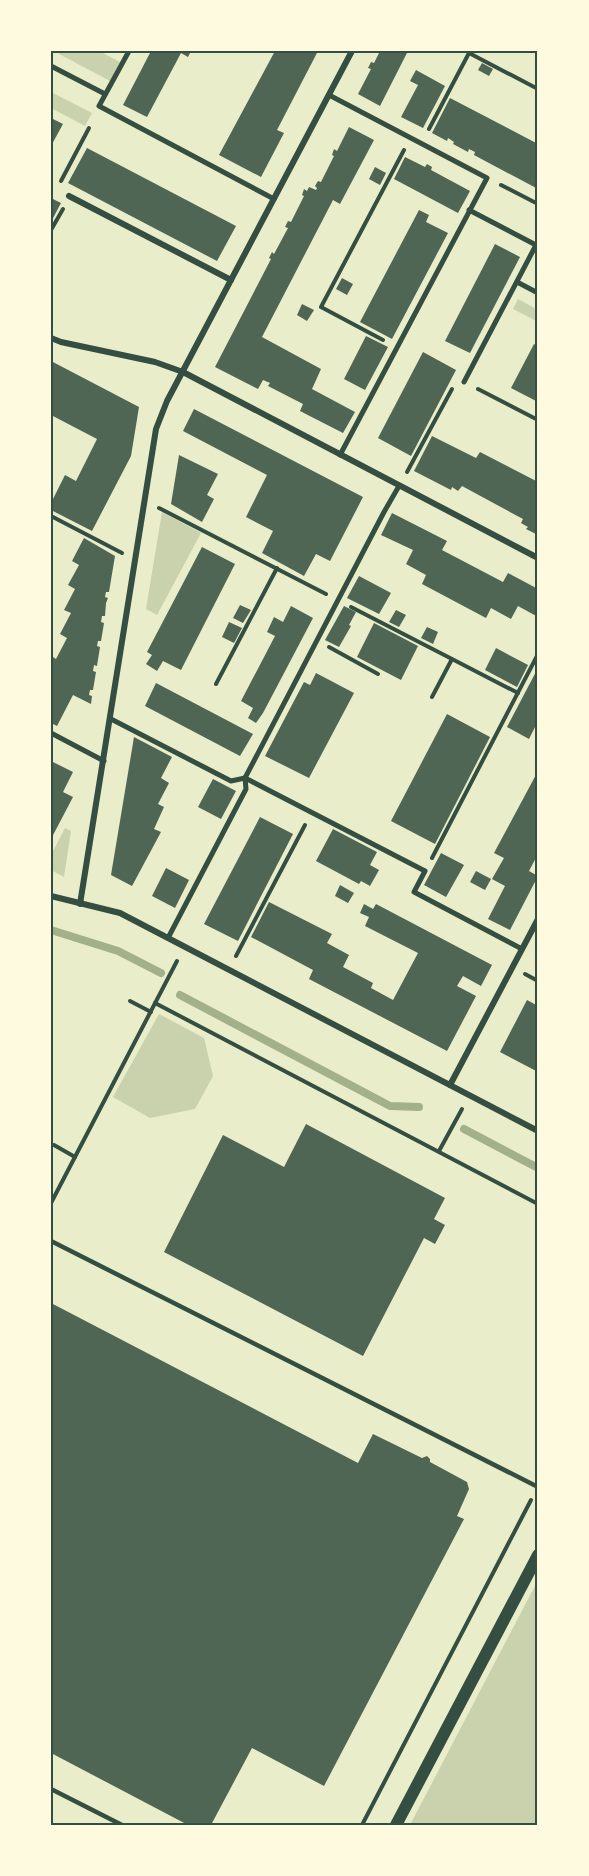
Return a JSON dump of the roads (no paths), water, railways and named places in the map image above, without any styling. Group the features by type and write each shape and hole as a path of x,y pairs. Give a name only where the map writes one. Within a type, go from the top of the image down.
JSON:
{"main road":[{"path":"396,1825 538,1555"}],"street":[{"path":"129,51 99,106 274,199"},
{"path":"80,903 156,429 167,401 352,51"},
{"path":"51,66 105,94"},
{"path":"329,95 487,178 352,436 340,454"},
{"path":"69,196 231,280"},
{"path":"464,381 536,245 469,210"},
{"path":"517,282 538,293"},
{"path":"51,338 155,362 183,372 538,558"},
{"path":"168,938 246,789 245,778 399,486"},
{"path":"111,719 231,781 245,778 425,871 414,892 522,949"},
{"path":"51,733 104,760"},
{"path":"51,896 120,913 538,1131"},
{"path":"450,1085 538,920"}],"lane":[{"path":"51,1241 538,1487"},
{"path":"51,1789 122,1825"}],"waterway":[{"path":"51,930 118,951 161,973"},
{"path":"180,995 390,1106 419,1107"},
{"path":"464,1129 538,1168"}]}
